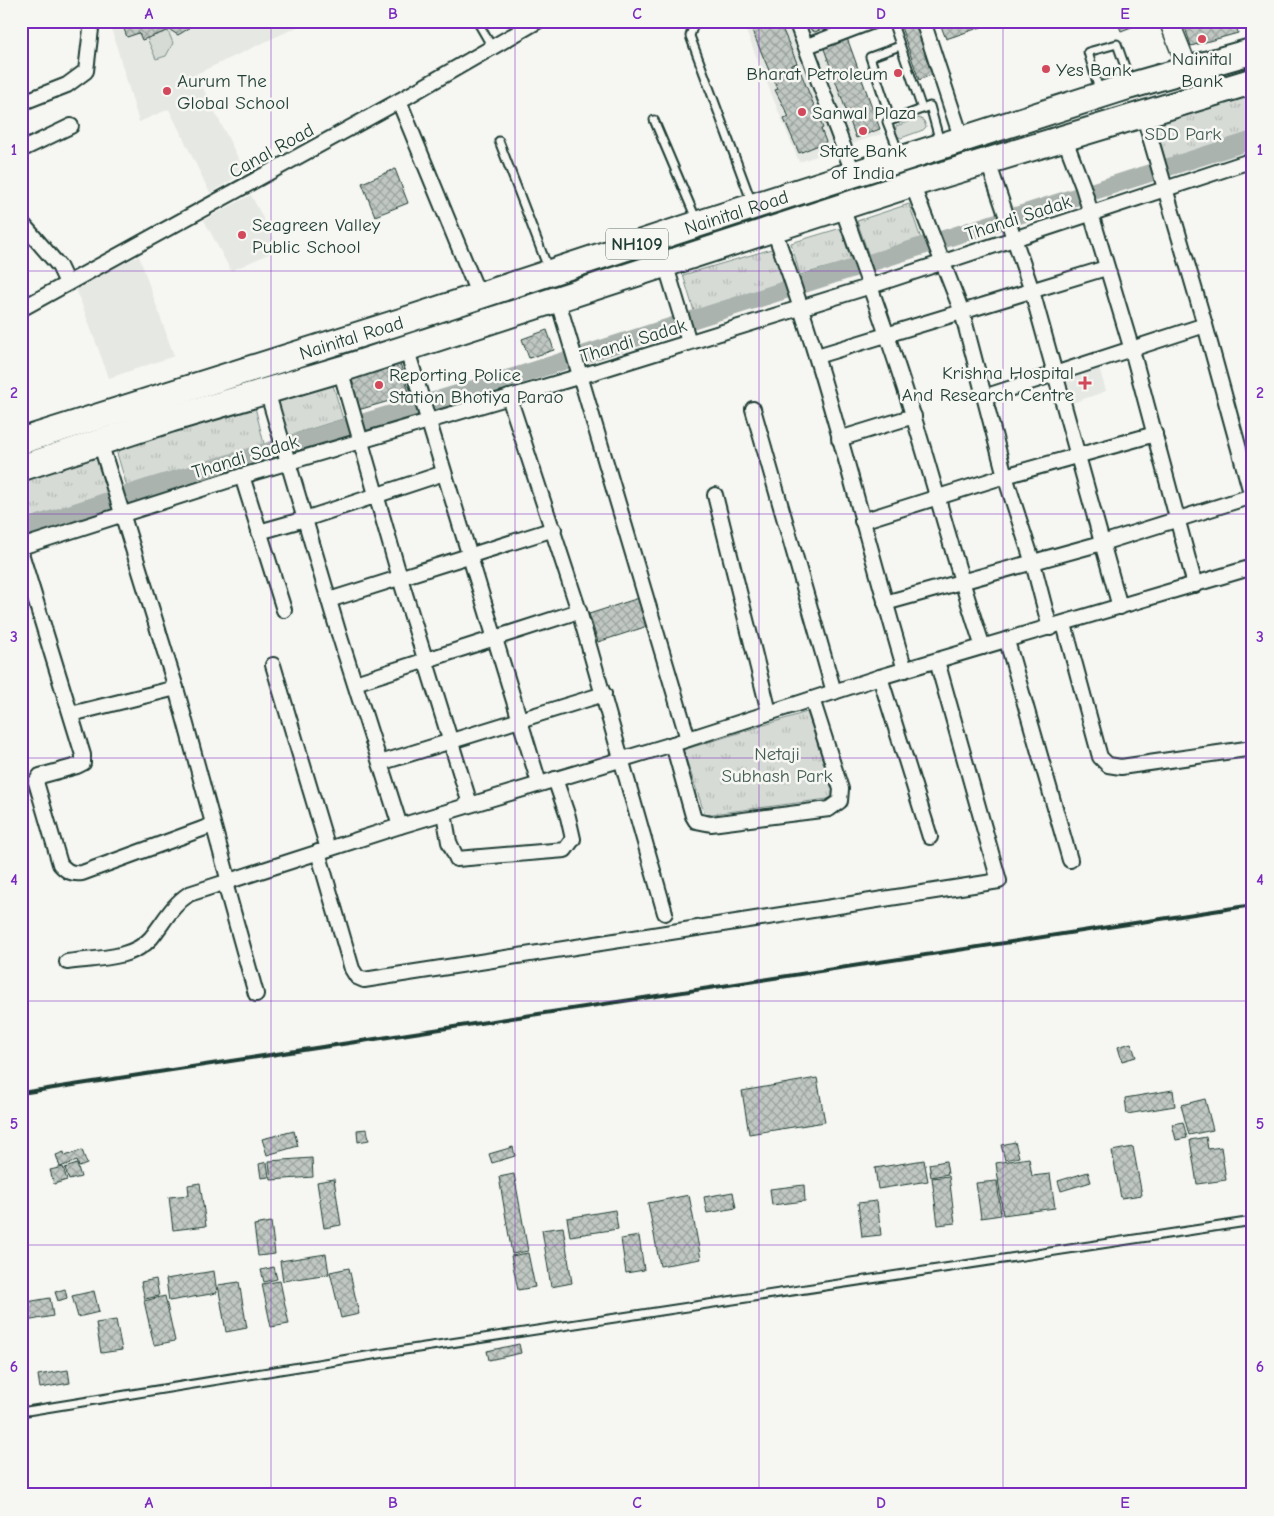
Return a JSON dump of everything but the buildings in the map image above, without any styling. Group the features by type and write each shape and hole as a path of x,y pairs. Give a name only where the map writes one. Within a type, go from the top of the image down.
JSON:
{"highway":[{"name":"Nainital Road","path":"21,440 398,322 1054,110 1253,50"},
{"name":"Nainital Road","path":"21,468 406,348 912,184 1253,81"},
{"path":"1054,110 1064,137"},
{"path":"902,160 912,184"},
{"path":"398,322 406,348"}],"street":[{"path":"21,104 67,85 86,71 92,21"},
{"name":"Canal Road","path":"21,309 399,101 538,21"},
{"path":"796,21 854,175"},
{"path":"807,46 873,21"},
{"path":"923,21 954,114"},
{"path":"928,21 956,106 952,144"},
{"path":"1169,21 1188,69"},
{"path":"399,101 479,296"},
{"path":"885,603 1033,563 1252,498 1205,325 1143,113"},
{"path":"21,150 72,126"},
{"path":"1064,137 1083,187 1132,350 1194,585"},
{"name":"Thandi Sadak","path":"21,547 122,510 242,476 285,452 357,432 425,410 509,397 577,364 685,329 800,307 871,286 939,255 1015,238 1089,208 1165,190 1253,160"},
{"path":"988,162 1032,291 1120,607"},
{"path":"912,184 962,312 1005,476 1033,563 1050,628"},
{"path":"842,207 871,286 914,416 960,582 983,647"},
{"path":"21,222 59,266 67,283"},
{"path":"774,228 817,356 905,670"},
{"path":"666,263 685,329"},
{"path":"817,356 1106,268"},
{"path":"557,298 688,739"},
{"path":"984,398 1205,325"},
{"path":"406,348 471,555 539,783"},
{"path":"340,369 400,578 470,804"},
{"path":"267,391 329,600 400,826"},
{"path":"509,397 554,529 579,611 623,759 665,913"},
{"path":"753,409 834,692"},
{"path":"839,439 914,416"},
{"path":"862,521 936,496 1154,434"},
{"path":"100,442 176,688 256,994"},
{"path":"260,532 444,473"},
{"path":"242,476 284,610"},
{"path":"715,494 770,712"},
{"path":"329,600 554,529"},
{"path":"21,553 83,756 83,763 40,776 36,782 60,864 66,871 74,874 82,873 213,825"},
{"path":"67,962 126,954 139,948 150,939 179,900 189,894 444,812 673,744 880,677 1253,567"},
{"path":"355,683 579,611"},
{"path":"1064,624 1100,757 1108,766 1121,767 1253,748"},
{"path":"1007,641 1070,860"},
{"path":"273,665 323,850 352,969 357,977 364,980 998,881 937,661"},
{"path":"880,677 930,837"},
{"path":"71,714 176,688"},
{"path":"380,763 604,694"},
{"path":"673,744 696,821 711,824 829,809 840,801 841,789 812,699"},
{"path":"444,812 450,842 457,859 565,850 573,839 568,817 554,779"}],"lane":[{"path":"477,21 492,48"},
{"path":"695,21 690,36 753,206"},
{"path":"892,21 922,109"},
{"path":"1100,96 1088,52 1117,44 1132,86"},
{"path":"891,120 870,57 900,46"},
{"path":"902,160 887,122 930,106 952,144"},
{"path":"654,120 698,224"},
{"path":"498,141 550,273"},
{"path":"21,591 26,572"},
{"path":"21,1412 385,1353 1253,1221"}],"shaded area":[{"name":"Aurum The Global School","path":"109,21 310,21 196,74 245,172 210,193 169,109 139,122"},
{"path":"742,21 890,21 847,37 881,134 799,162"},
{"name":"Seagreen Valley Public School","path":"251,195 279,249 231,271 204,220"},
{"path":"139,256 174,356 109,378 75,286"},
{"name":"Krishna Hospital And Research Centre","path":"1098,364 1106,391 1072,403 1064,374"}],"green space":[{"path":"168,31 173,43 166,56 156,59 147,38"},
{"name":"SDD Park","path":"1253,87 1253,132 1166,162 1154,120"},
{"path":"919,118 924,121 926,127 923,130 901,138 895,135 896,126"},
{"path":"909,204 921,239 869,256 857,221"},
{"path":"841,228 851,261 800,275 791,243"},
{"path":"775,248 785,285 694,311 683,275"},
{"path":"333,385 343,419 288,436 278,402"},
{"path":"255,407 264,444 127,487 116,450"},
{"path":"95,454 107,494 21,521 21,478"},
{"name":"Netaji Subhash Park","path":"807,712 835,798 705,815 683,750"}],"waterway":[{"path":"21,530 150,487 520,375 1253,140"}],"railway":[{"path":"21,1093 1253,905"}],"place":[{"name":"Nainital Bank","path":"1202,39"},
{"name":"Yes Bank","path":"1046,69"},
{"name":"Bharat Petroleum","path":"898,73"},
{"name":"Aurum The Global School","path":"167,91"},
{"name":"Sanwal Plaza","path":"802,112"},
{"name":"State Bank of India","path":"863,131"},
{"name":"Seagreen Valley Public School","path":"242,235"},
{"name":"Krishna Hospital And Research Centre","path":"1085,383"},
{"name":"Reporting Police Station Bhotiya Parao","path":"379,385"}]}
